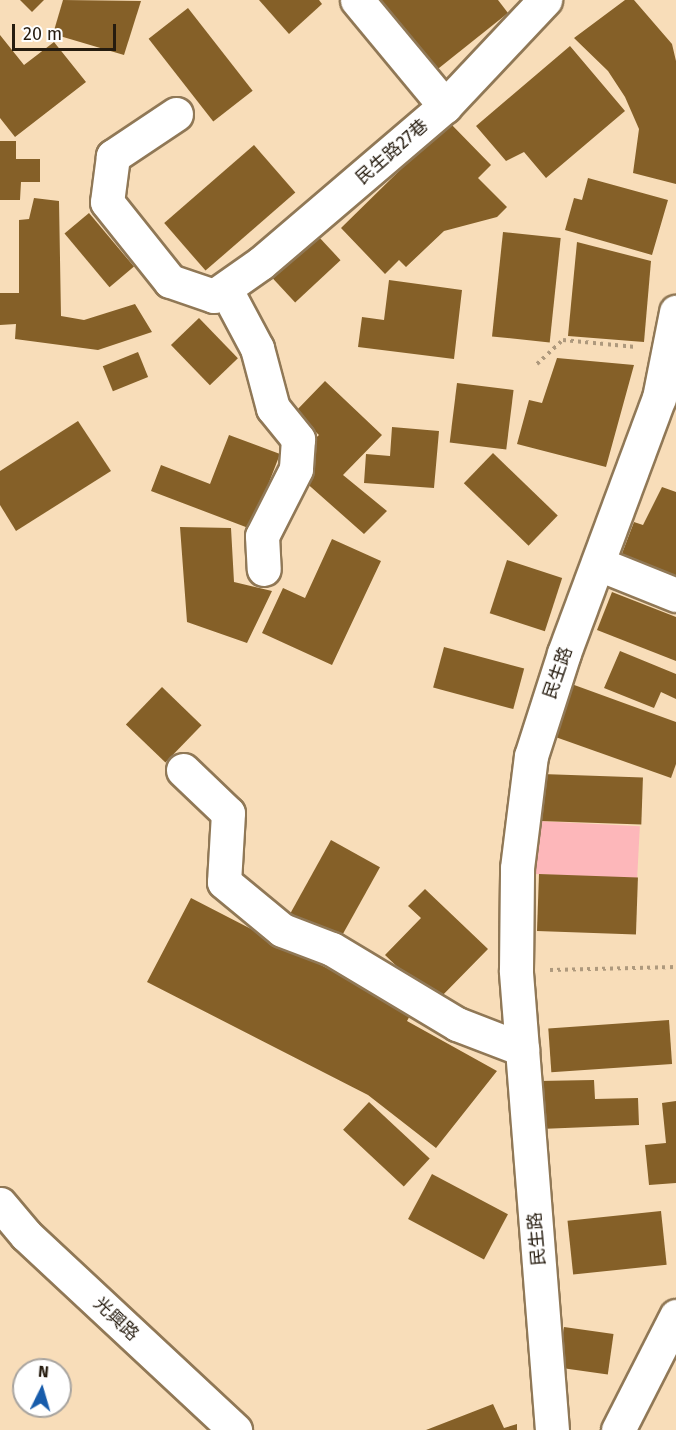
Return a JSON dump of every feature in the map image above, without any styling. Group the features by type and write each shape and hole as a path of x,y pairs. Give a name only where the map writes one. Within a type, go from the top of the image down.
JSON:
{"street":[{"path":"357,0 445,106"},
{"name":"民生路27巷","path":"226,290 445,106 545,0"},
{"path":"176,114 113,156 107,202 170,280 214,296 226,290 257,348 273,408 298,439 296,469 262,536 264,570"},
{"name":"民生路","path":"552,1430 516,970 517,868 531,756 659,398 676,312"},
{"path":"599,564 676,595"},
{"path":"183,770 228,813 224,882 282,930 332,948 457,1024 522,1049"},
{"name":"光興路","path":"0,1204 26,1235 235,1430"},
{"path":"618,1430 676,1316"}],"path":[{"path":"537,364 563,340 669,350"},
{"path":"516,970 676,968"}],"shaded area":[{"path":"538,821 640,826 637,879 535,874"}],"building":[{"path":"20,0 44,0 32,12"},
{"path":"63,0 141,1 124,55 53,34"},
{"path":"259,0 319,0 322,4 289,34"},
{"path":"366,0 498,0 508,13 429,76"},
{"path":"625,0 634,0 672,44 676,61 676,184 633,173 639,129 625,97 608,71 574,38"},
{"path":"188,8 253,91 213,122 149,39"},
{"path":"0,35 24,65 54,42 86,82 15,137 0,118"},
{"path":"570,46 625,111 546,178 524,152 506,161 476,126"},
{"path":"449,122 491,165 478,178 507,207 497,217 444,231 406,267 399,260 385,274 341,228"},
{"path":"0,141 16,141 16,159 40,159 40,182 21,182 20,200 0,200"},
{"path":"254,145 295,193 206,271 164,223"},
{"path":"588,178 668,200 652,255 565,230 574,198 582,200"},
{"path":"34,198 59,201 61,316 84,320 135,304 152,332 98,350 15,339 16,324 0,325 0,293 19,293 19,220 29,219"},
{"path":"89,213 134,267 109,287 64,234"},
{"path":"503,232 561,238 550,342 492,336"},
{"path":"318,236 341,260 295,302 273,278"},
{"path":"577,242 651,261 644,342 568,336"},
{"path":"389,280 462,290 454,359 358,347 362,317 384,320"},
{"path":"199,318 238,358 210,385 171,345"},
{"path":"138,352 148,377 113,391 103,366"},
{"path":"557,358 634,365 606,467 517,444 529,400 542,403"},
{"path":"325,381 382,435 343,475 387,511 364,534 303,480 310,443 319,435 295,412"},
{"path":"457,383 514,390 506,449 450,443"},
{"path":"78,421 111,471 16,531 0,505 0,471"},
{"path":"392,427 439,431 434,488 364,483 366,454 390,456"},
{"path":"229,435 280,454 251,529 151,491 161,465 210,484"},
{"path":"493,453 558,516 529,546 464,483"},
{"path":"662,487 676,492 676,587 618,564 634,522 643,525"},
{"path":"180,527 231,528 234,582 272,591 247,643 187,622"},
{"path":"332,539 381,561 332,665 262,633 283,588 305,598"},
{"path":"507,560 562,578 545,631 490,613"},
{"path":"612,592 676,617 676,661 597,630"},
{"path":"444,647 524,668 513,709 433,688"},
{"path":"620,651 676,674 676,699 661,692 654,708 604,688"},
{"path":"566,682 676,722 676,764 671,778 547,734"},
{"path":"162,687 202,725 165,763 126,724"},
{"path":"542,774 643,778 641,824 540,821"},
{"path":"331,840 380,867 338,942 289,915"},
{"path":"539,874 638,877 636,934 537,931"},
{"path":"425,889 488,949 435,1003 385,955 421,918 408,906"},
{"path":"191,898 412,1012 407,1021 497,1071 436,1148 368,1095 147,982"},
{"path":"669,1020 672,1064 551,1072 548,1028"},
{"path":"594,1080 595,1099 638,1098 639,1125 540,1129 538,1081"},
{"path":"676,1101 676,1183 649,1185 645,1145 666,1143 662,1103"},
{"path":"369,1102 430,1159 404,1186 343,1130"},
{"path":"432,1174 508,1214 484,1259 408,1219"},
{"path":"661,1211 667,1265 573,1275 568,1221"},
{"path":"564,1327 614,1334 608,1375 558,1368"},
{"path":"493,1404 504,1428 517,1424 517,1430 426,1430"}]}
